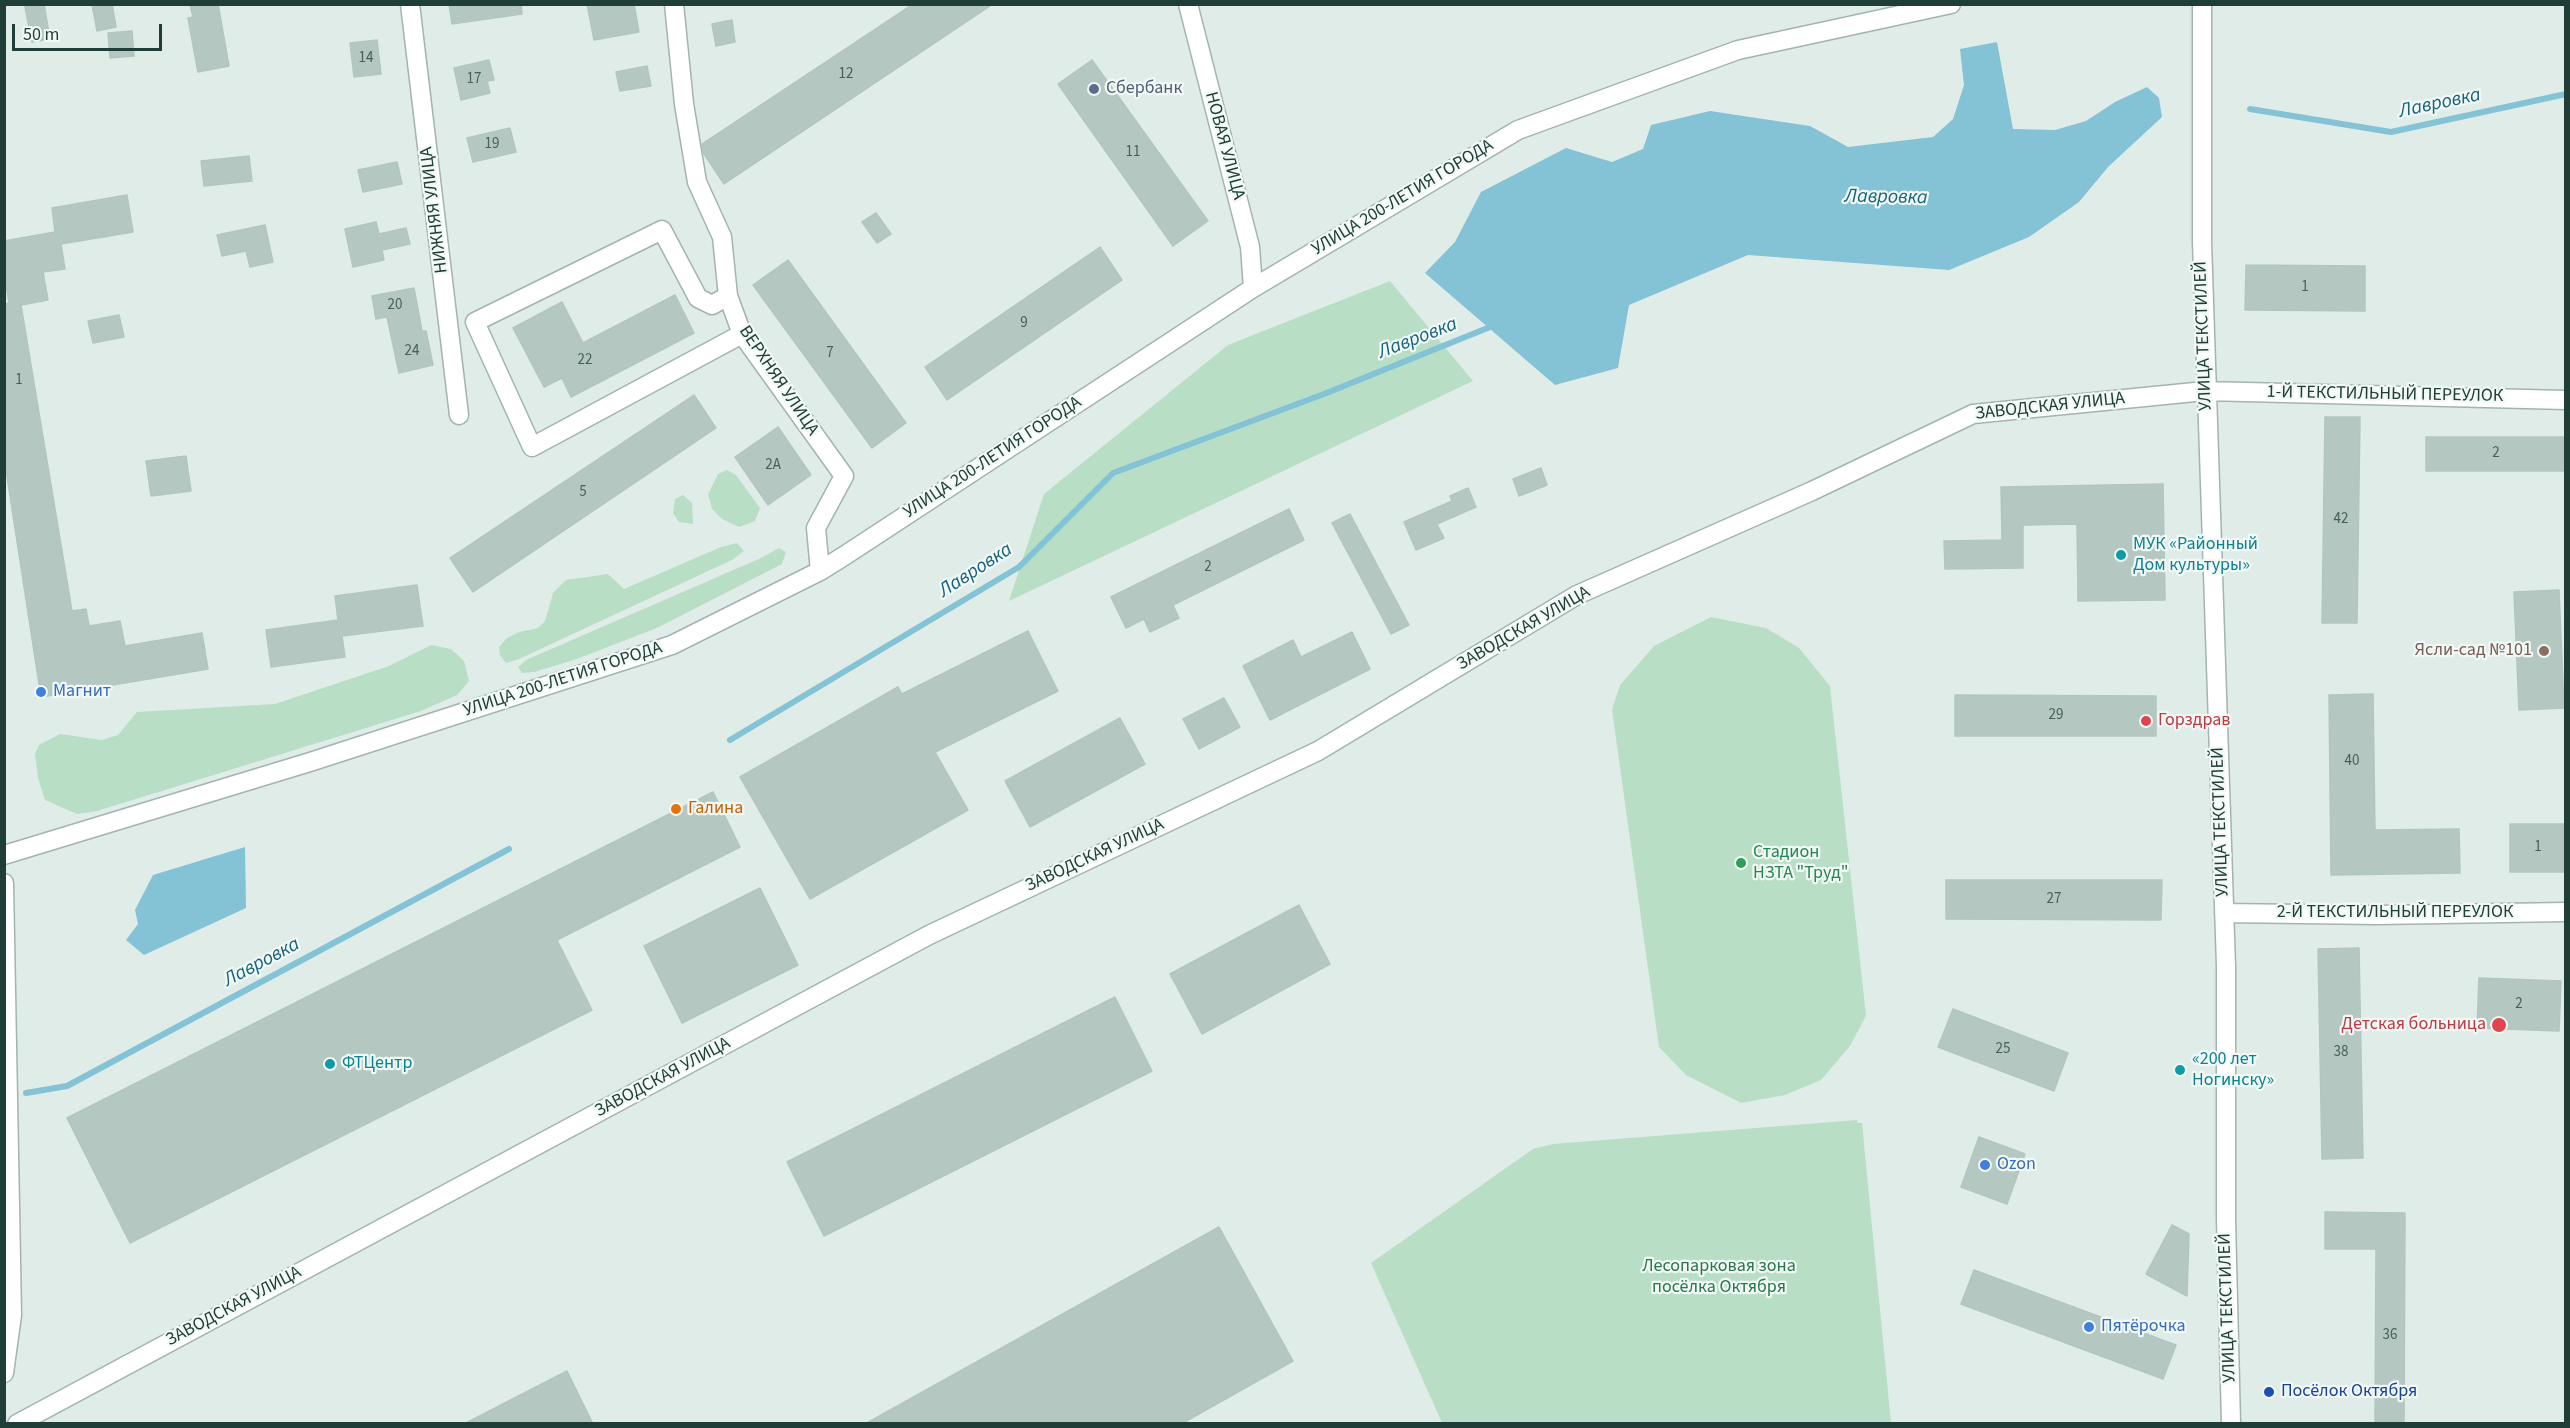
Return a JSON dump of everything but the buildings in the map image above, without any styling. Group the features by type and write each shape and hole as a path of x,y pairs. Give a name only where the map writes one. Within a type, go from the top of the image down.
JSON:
{"street":[{"name":"НИЖНЯЯ УЛИЦА","path":"410,4 459,415"},
{"name":"ВЕРХНЯЯ УЛИЦА","path":"674,4 684,105 697,182 722,237 728,296 742,334 844,476 816,528 820,570"},
{"name":"НОВАЯ УЛИЦА","path":"1188,4 1250,247 1253,288"},
{"name":"УЛИЦА 200-ЛЕТИЯ ГОРОДА","path":"4,855 310,762 672,645 820,570 1253,288 1518,130 1738,51 1951,4"},
{"name":"УЛИЦА ТЕКСТИЛЕЙ","path":"2202,4 2202,242 2205,391 2216,627 2224,913 2226,1219 2231,1424"},
{"path":"728,296 712,305 698,298 662,230 475,322 532,447 742,334"},
{"name":"1-Й ТЕКСТИЛЬНЫЙ ПЕРЕУЛОК","path":"2205,391 2565,400"},
{"name":"ЗАВОДСКАЯ УЛИЦА","path":"17,1424 929,935 1318,751 1577,595 1812,491 1973,414 2205,391"},
{"path":"4,883 12,1315 4,1373"},
{"name":"2-Й ТЕКСТИЛЬНЫЙ ПЕРЕУЛОК","path":"2224,913 2389,915 2565,912"}],"green space":[{"path":"1390,281 1473,381 1009,601 1044,494 1228,345"},
{"path":"727,470 736,475 760,508 755,521 739,527 722,519 712,509 708,494 718,474"},
{"path":"683,495 692,503 693,524 679,522 673,513 675,499"},
{"path":"737,543 744,551 732,560 519,659 506,663 500,655 499,647 507,638 519,632 538,628 545,621 553,593 566,580 608,574 624,589 721,547"},
{"path":"779,548 786,552 782,564 657,628 574,660 534,672 522,673 518,667 526,660 761,558"},
{"name":"Стадион НЗТА \"Труд\"","path":"1711,617 1766,628 1799,648 1830,686 1866,1016 1850,1046 1821,1080 1785,1095 1741,1103 1686,1075 1659,1047 1612,710 1620,685 1654,646"},
{"path":"431,645 451,649 464,661 469,681 457,695 421,711 97,811 77,814 45,800 38,778 35,754 39,745 60,734 102,740 118,735 137,712 275,704 389,666"},
{"name":"Лесопарковая зона посёлка Октября","path":"1857,1120 1857,1123 1862,1123 1891,1423 1442,1423 1371,1263 1533,1149 1553,1144"}],"water":[{"path":"1997,42 2013,129 2055,130 2086,121 2115,102 2147,87 2159,98 2162,117 2108,167 2079,202 2029,237 1949,270 1748,255 1629,305 1618,368 1555,385 1425,273 1455,242 1481,192 1566,148 1612,162 1643,149 1651,125 1710,111 1810,126 1848,147 1933,137 1953,119 1964,85 1960,49"},
{"path":"245,847 246,908 144,955 126,940 138,924 135,910 153,875"}],"waterway":[{"name":"Лавровка","path":"2250,109 2391,132 2566,94"},
{"name":"Лавровка","path":"730,740 1019,567 1113,473 1324,394 1495,325"},
{"name":"Лавровка","path":"26,1093 67,1086 509,849"}],"place":[{"name":"Сбербанк","path":"1094,89"},
{"name":"МУК «Районный Дом культуры»","path":"2121,555"},
{"name":"Ясли-сад №101","path":"2544,651"},
{"name":"Магнит","path":"41,692"},
{"name":"Горздрав","path":"2146,721"},
{"name":"Галина","path":"676,809"},
{"name":"Стадион НЗТА \"Труд\"","path":"1741,863"},
{"name":"Детская больница","path":"2499,1025"},
{"name":"ФТЦентр","path":"330,1064"},
{"name":"«200 лет Ногинску»","path":"2180,1070"},
{"name":"Ozon","path":"1985,1165"},
{"name":"Пятёрочка","path":"2089,1327"},
{"name":"Посёлок Октября","path":"2269,1392"}]}
